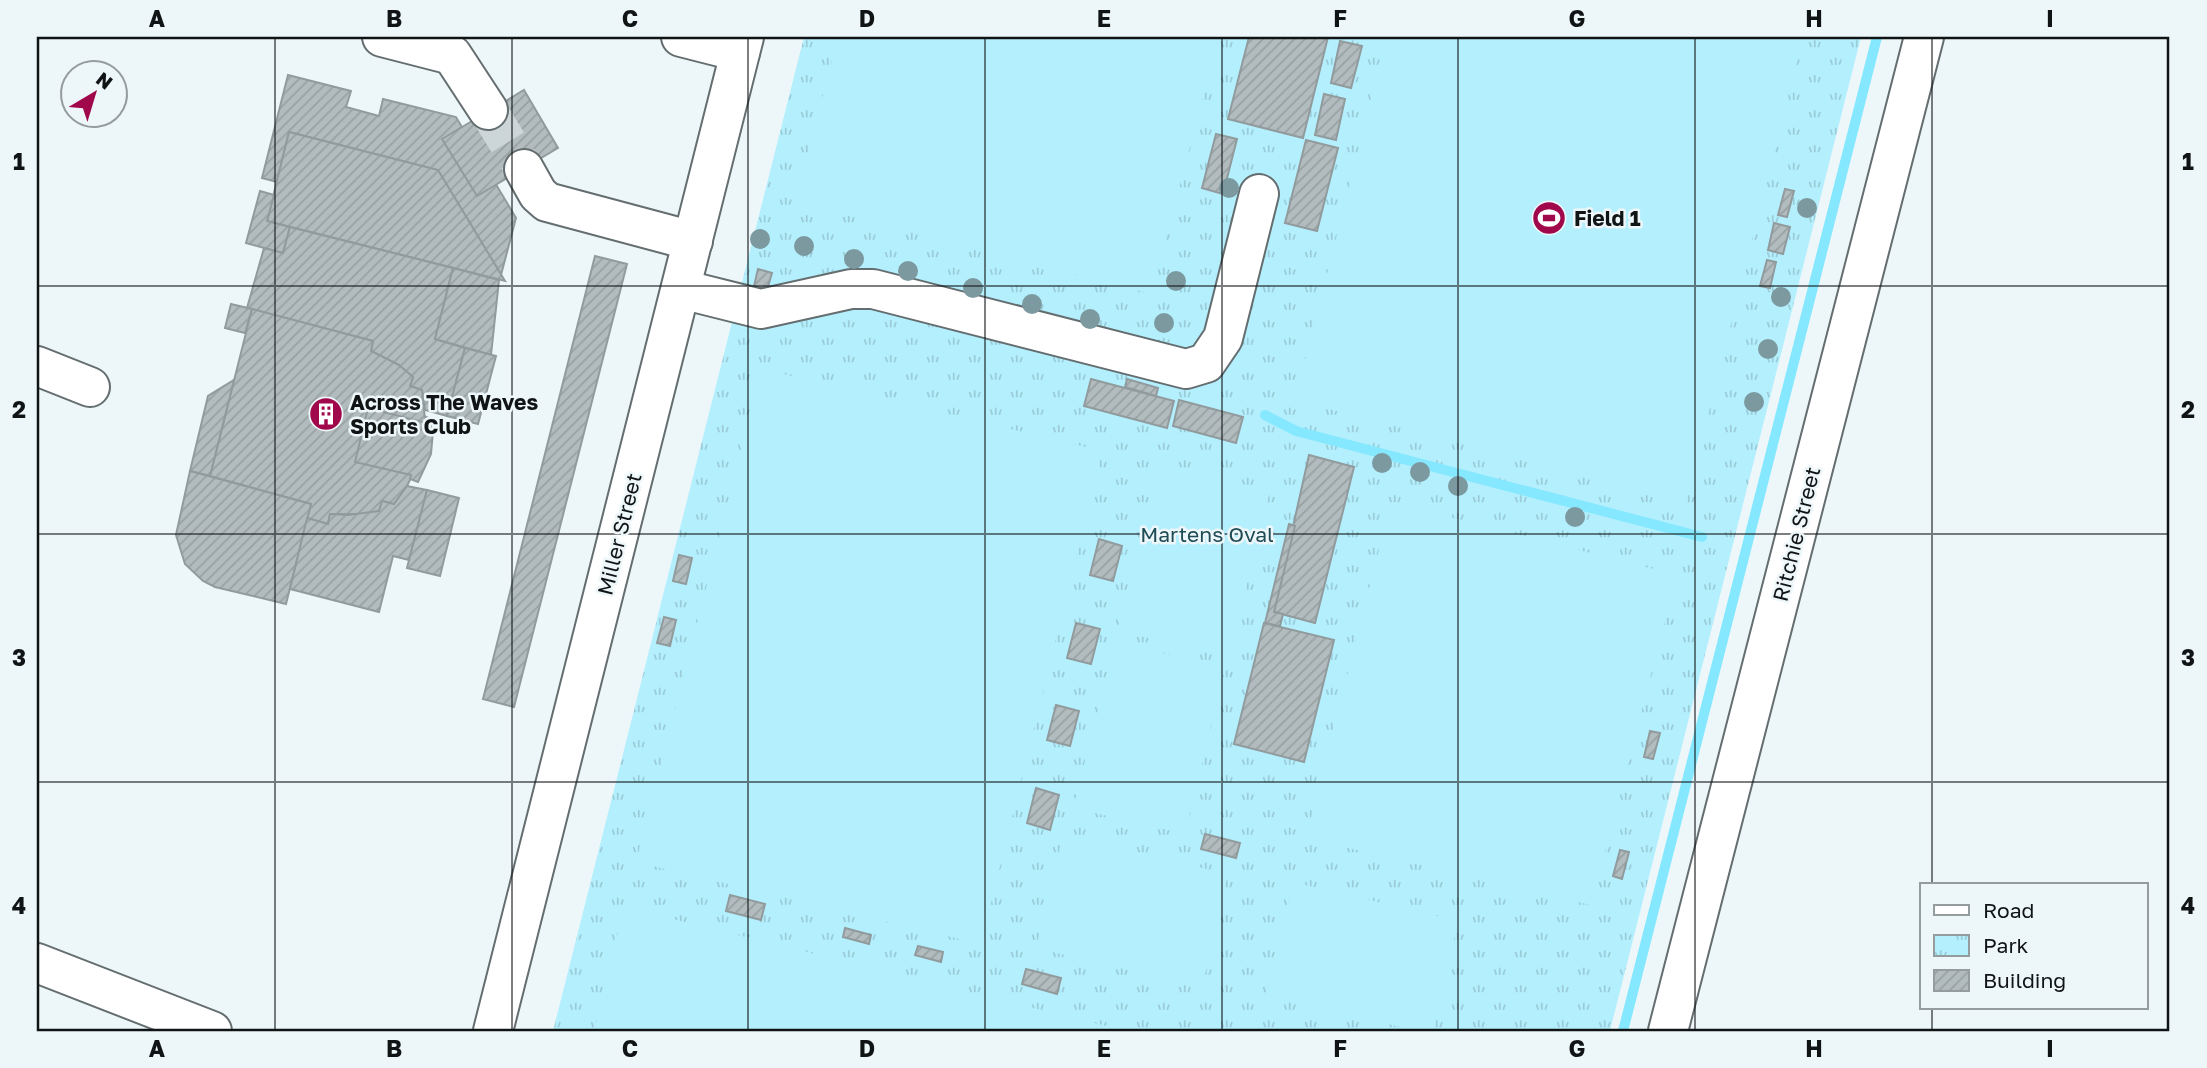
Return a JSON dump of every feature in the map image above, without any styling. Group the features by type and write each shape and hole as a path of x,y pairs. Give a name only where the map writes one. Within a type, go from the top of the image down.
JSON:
{"street":[{"path":"382,37 452,55 462,66 488,110"},
{"path":"681,37 742,44"},
{"name":"Ritchie Street","path":"1668,1031 1924,37"},
{"name":"Miller Street","path":"493,1031 742,44"},
{"path":"524,169 538,194 547,202 693,241"},
{"path":"681,289 761,309 850,289 873,289 1186,369 1206,363 1223,338 1259,194"},
{"path":"37,366 90,387"},
{"path":"37,963 212,1031"}],"green space":[{"name":"Martens Oval","path":"804,37 1861,37 1610,1031 553,1031"},
{"path":"838,37 1219,37 1151,294 795,202"},
{"name":"Field 1","path":"1387,37 1803,37 1686,503 1295,400"},
{"path":"762,369 1102,451 981,944 636,862"},
{"path":"1160,464 1270,491 1229,656 1117,631"},
{"path":"1391,502 1677,575 1591,905 1306,838"},
{"path":"1115,642 1225,668 1185,834 1073,808"},
{"path":"1063,835 1228,874 1202,988 1036,948"},
{"path":"1293,882 1458,921 1433,1031 1417,1031 1266,995"},
{"path":"624,907 1127,1031 594,1031"}],"building":[{"path":"1249,37 1328,37 1303,138 1228,119"},
{"path":"1340,41 1362,46 1351,88 1331,83"},
{"path":"288,75 351,91 346,107 379,116 383,99 456,117 516,218 501,275 438,170 289,132 277,182 262,178"},
{"path":"524,90 558,148 477,196 442,139"},
{"path":"1324,94 1345,99 1336,140 1315,135"},
{"path":"289,132 438,170 505,281 267,221"},
{"path":"1216,134 1237,139 1223,194 1202,188"},
{"path":"1306,140 1338,148 1317,231 1285,223"},
{"path":"1785,189 1794,191 1787,217 1778,215"},
{"path":"260,191 274,195 267,221 290,227 283,253 246,243"},
{"path":"1774,223 1790,227 1783,254 1768,250"},
{"path":"290,227 453,268 435,339 465,348 447,416 425,410 422,390 410,386 413,377 399,365 371,351 373,341 247,308 264,248 283,253"},
{"path":"595,256 627,264 514,707 483,699"},
{"path":"1767,260 1776,262 1770,288 1760,286"},
{"path":"453,268 499,280 491,355 435,339"},
{"path":"758,269 772,273 767,290 754,286"},
{"path":"231,304 252,309 245,333 225,328"},
{"name":"Across The Waves Sports Club","path":"252,309 373,341 371,351 399,365 413,377 410,386 422,390 426,429 420,460 394,504 382,501 379,511 365,514 330,514 328,524 307,518 311,504 210,476"},
{"path":"465,348 496,356 478,424 447,416"},
{"path":"1091,379 1174,401 1167,428 1084,406"},
{"path":"1127,379 1158,388 1156,396 1125,387"},
{"path":"234,380 210,476 190,471 208,396"},
{"path":"1179,400 1243,417 1236,443 1173,426"},
{"path":"368,408 426,423 426,417 434,420 431,454 418,482 410,479 411,475 355,462"},
{"path":"1309,455 1354,467 1315,623 1274,612"},
{"path":"190,471 311,504 286,604 215,587 203,581 185,564 176,535"},
{"path":"407,486 427,490 409,560 393,556 379,612 290,589 307,518 328,524 330,514 379,511 382,501 394,504"},
{"path":"427,490 459,498 440,576 407,568"},
{"path":"1289,524 1295,526 1274,612 1283,614 1280,626 1265,623"},
{"path":"1099,539 1122,546 1113,581 1090,575"},
{"path":"679,555 692,558 686,584 673,581"},
{"path":"664,617 676,620 670,646 657,643"},
{"path":"1076,623 1100,629 1091,664 1067,658"},
{"path":"1264,623 1334,640 1304,762 1234,744"},
{"path":"1056,705 1079,711 1070,746 1047,740"},
{"path":"1650,731 1660,733 1653,759 1644,757"},
{"path":"1036,788 1059,795 1050,830 1027,823"},
{"path":"1205,834 1240,843 1236,858 1201,849"},
{"path":"1620,850 1629,852 1622,879 1613,876"},
{"path":"730,895 765,904 761,920 726,911"},
{"path":"845,928 871,935 869,944 843,937"},
{"path":"918,946 943,952 941,962 915,955"},
{"path":"1026,969 1061,978 1057,994 1022,984"}],"waterway":[{"path":"1623,1031 1877,37"},
{"path":"1265,415 1296,431 1702,537"}],"tunnel":[{"path":"488,110 524,169"}],"place":[{"name":"Field 1","path":"1549,218"},
{"name":"Across The Waves Sports Club","path":"326,414"}]}
